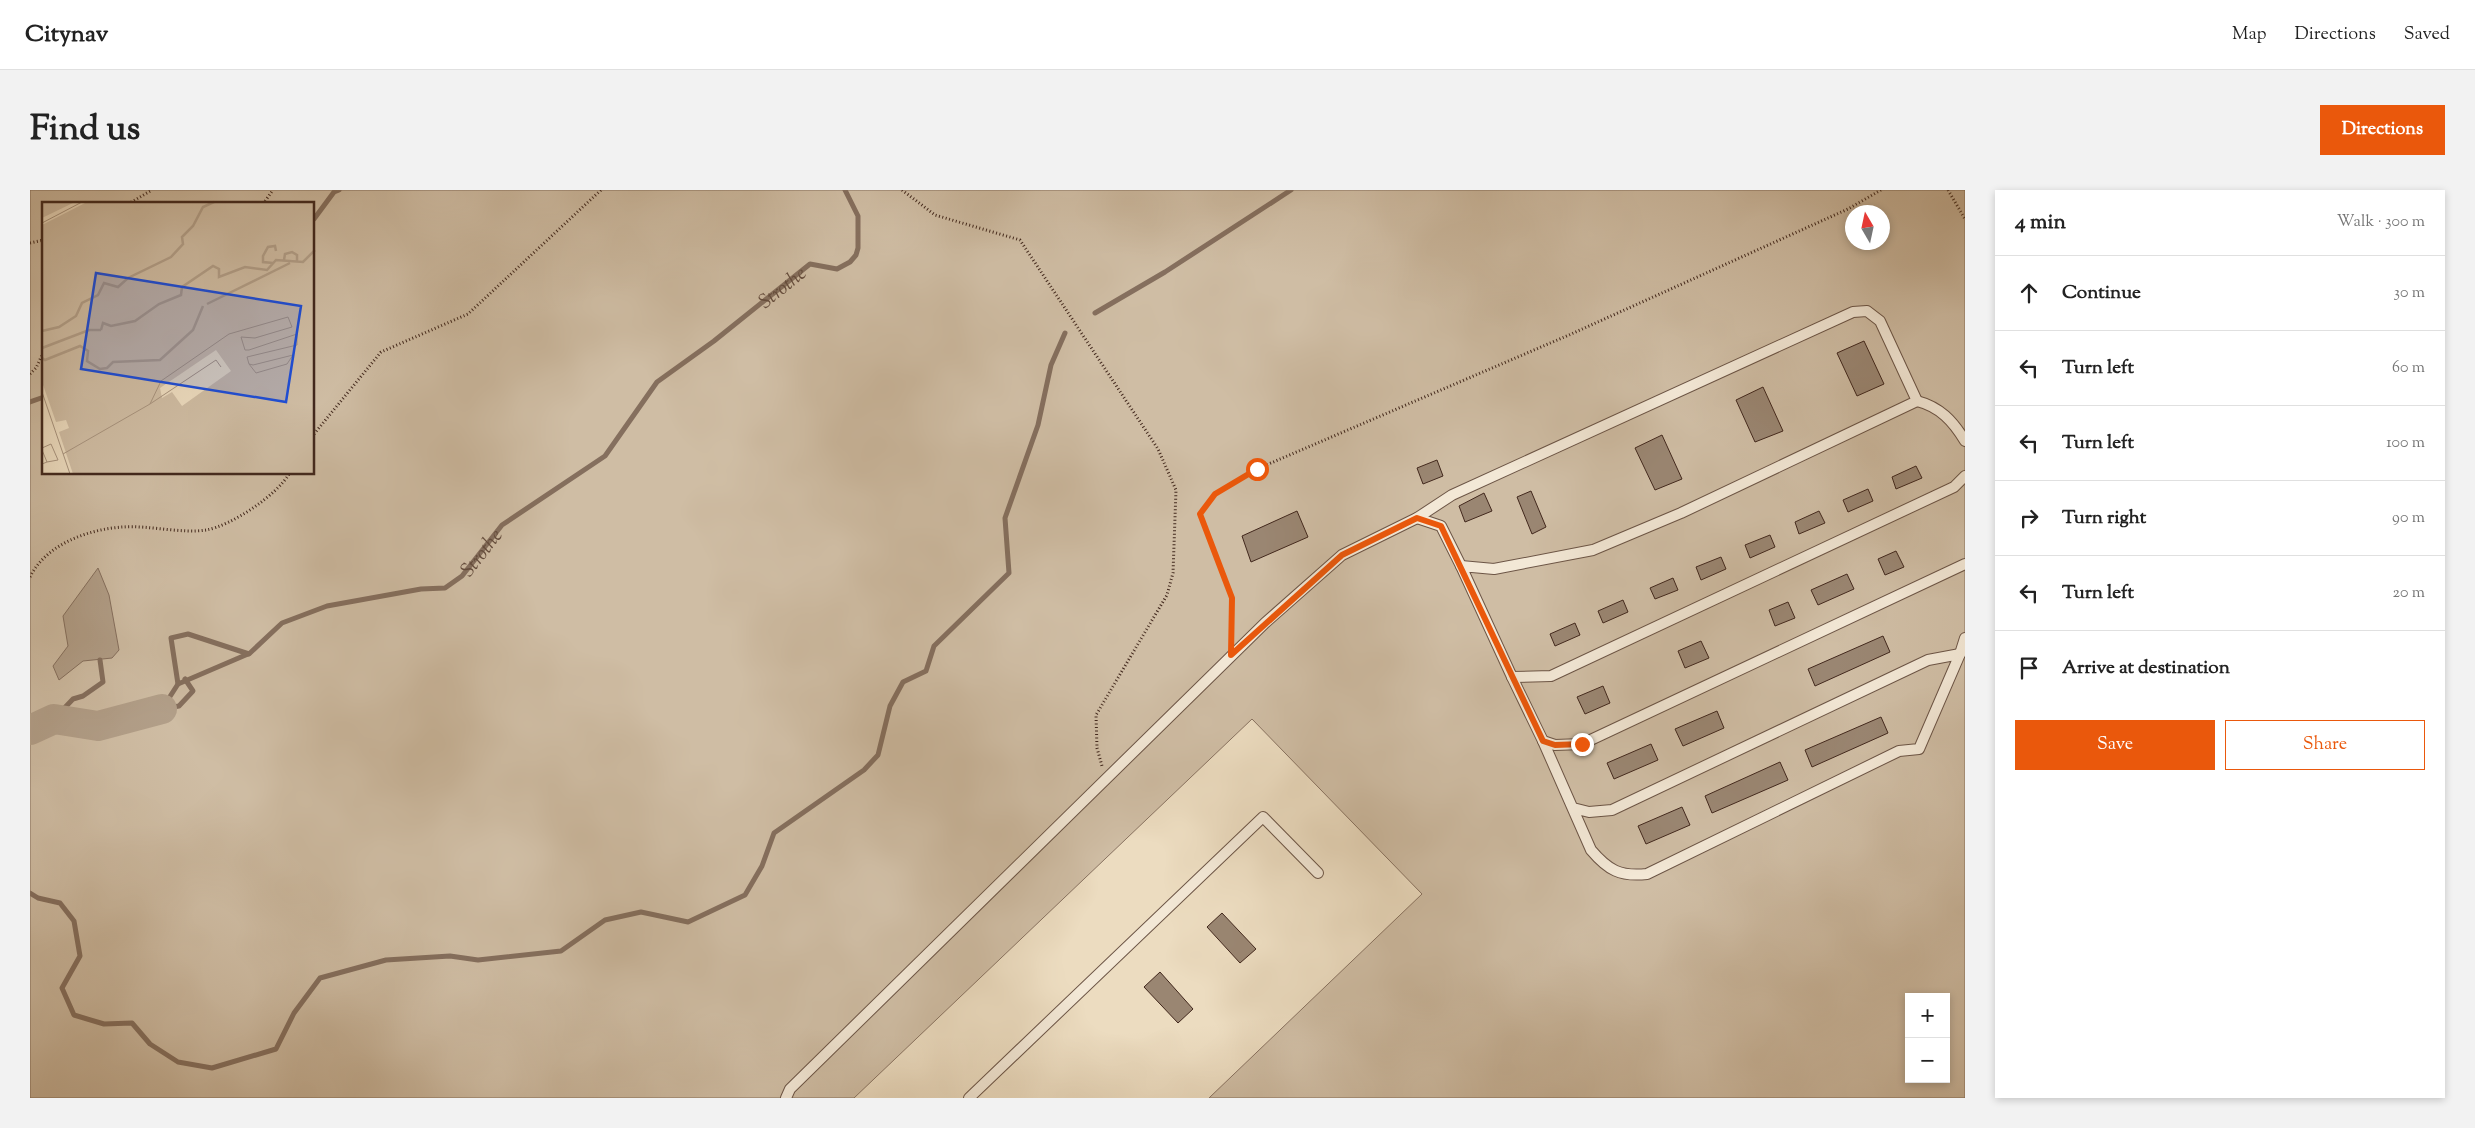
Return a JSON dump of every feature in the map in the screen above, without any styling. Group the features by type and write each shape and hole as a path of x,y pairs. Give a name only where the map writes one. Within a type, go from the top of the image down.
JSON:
{"lane":[{"path":"786,1098 790,1089 1231,655 1342,555 1417,518 1452,495 1853,312 1867,311 1880,321 1917,401"},
{"path":"1461,566 1494,569 1593,550 1681,513 1917,401 1933,406 1956,426 1965,441"},
{"path":"1512,677 1551,676 1954,487 1965,476"},
{"path":"1417,518 1441,526 1543,741 1591,850 1603,864 1625,875 1647,874 1899,751 1919,749 1960,654 1965,638"},
{"path":"1543,741 1555,745 1582,744 1965,564"},
{"path":"1574,808 1589,812 1612,810 1928,660 1960,654"},
{"path":"969,1098 1263,817 1318,873"}],"path":[{"path":"131,202 152,190"},
{"path":"264,202 273,190"},
{"path":"315,433 381,352 468,314 600,190"},
{"path":"902,190 935,215 1020,240 1158,449 1176,490 1173,573 1167,596 1096,715 1097,748 1106,778"},
{"path":"1231,655 1232,598 1200,514 1215,494 1257,469 1587,327 1848,209 1881,190"},
{"path":"1948,190 1965,219"},
{"path":"30,374 36,368 42,355"},
{"path":"30,577 34,567 60,544 85,535 122,527 207,530 248,513 288,475"}],"shaded area":[{"path":"30,190 1965,190 1965,1098 1209,1098 1422,894 1252,719 854,1098 30,1098"},
{"path":"98,568 109,595 119,650 112,658 83,661 59,680 53,666 68,646 63,616"}],"building":[{"path":"1864,341 1884,384 1857,396 1837,353"},
{"path":"1763,387 1783,431 1755,442 1736,400"},
{"path":"1662,435 1682,479 1655,490 1635,448"},
{"path":"1437,460 1443,476 1423,484 1417,468"},
{"path":"1916,466 1922,478 1896,489 1892,477"},
{"path":"1868,489 1873,501 1848,512 1843,500"},
{"path":"1531,491 1546,527 1532,534 1517,497"},
{"path":"1484,493 1492,511 1465,522 1459,506"},
{"path":"1297,511 1308,537 1251,562 1242,536"},
{"path":"1819,511 1825,523 1799,534 1795,522"},
{"path":"1770,535 1775,547 1750,558 1745,545"},
{"path":"1896,551 1904,567 1885,575 1878,559"},
{"path":"1721,557 1726,569 1701,580 1696,567"},
{"path":"1847,574 1854,589 1818,605 1811,590"},
{"path":"1673,578 1678,590 1655,599 1650,588"},
{"path":"1623,600 1628,612 1603,623 1598,611"},
{"path":"1788,602 1795,618 1775,626 1769,610"},
{"path":"1575,623 1580,635 1555,646 1550,634"},
{"path":"1883,636 1890,652 1815,686 1808,669"},
{"path":"1701,641 1709,658 1685,668 1678,651"},
{"path":"1603,686 1610,703 1585,714 1577,697"},
{"path":"1717,711 1724,728 1683,746 1675,729"},
{"path":"1881,717 1888,733 1812,767 1805,750"},
{"path":"1651,744 1658,760 1614,779 1607,763"},
{"path":"1780,762 1788,780 1712,813 1705,796"},
{"path":"1682,807 1690,825 1646,844 1638,826"},
{"path":"1222,913 1256,949 1240,963 1207,927"},
{"path":"1160,972 1193,1009 1178,1023 1144,987"}],"waterway":[{"path":"315,218 334,192 339,190"},
{"name":"Strothe","path":"162,709 178,684 171,638 188,634 249,654 282,623 327,606 421,589 445,588 462,576 502,525 605,456 657,382 714,341 810,264 837,269 850,262 856,255 858,248 858,216 845,190"},
{"path":"1095,313 1165,272 1291,190"},
{"path":"30,893 38,898 60,903 74,921 80,956 62,988 74,1015 104,1024 132,1023 150,1044 178,1062 212,1068 276,1049 294,1013 320,978 386,960 450,956 478,960 561,951 605,920 641,912 688,922 745,895 762,866 774,833 864,770 878,755 890,706 903,682 926,671 934,646 1009,573 1005,518 1038,425 1051,365 1065,333"},
{"path":"30,402 42,398"},
{"path":"178,684 248,654"},
{"path":"54,719 73,699 83,696 103,682 100,660"},
{"path":"162,709 179,706 193,691 185,679"},
{"name":"Strothe","path":"30,730 54,719 98,726 162,709"}],"route":[{"path":"1257,469 1215,494 1200,514 1232,598 1231,655 1342,555 1417,518 1441,526 1543,741 1555,745 1582,744"}]}
